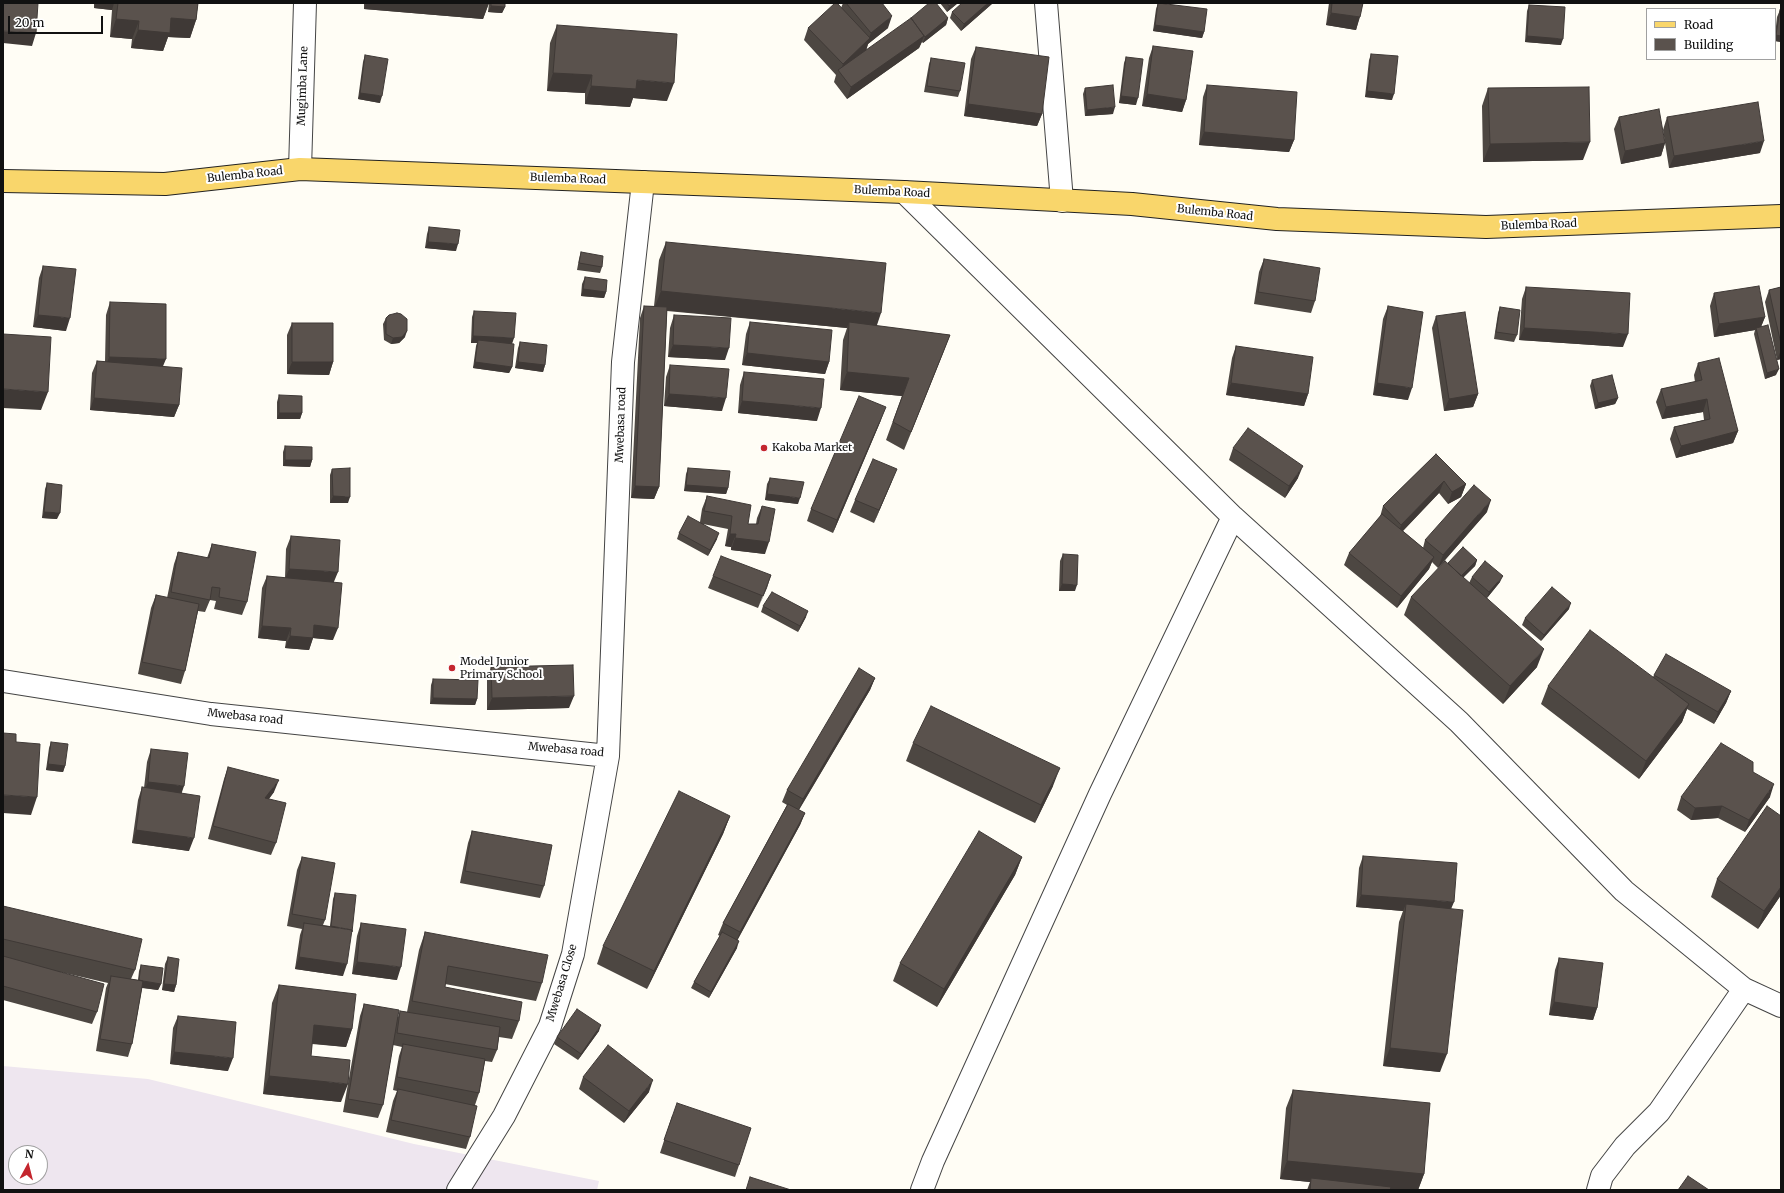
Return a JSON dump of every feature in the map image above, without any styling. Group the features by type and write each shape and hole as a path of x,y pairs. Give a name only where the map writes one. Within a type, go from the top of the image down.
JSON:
{"main road":[{"name":"Bulemba Road","path":"3,181 165,184 300,169 904,192 1132,204 1277,219 1486,227 1781,216"}],"street":[{"name":"Mugimba Lane","path":"300,169 305,3"},
{"path":"1046,3 1062,201"},
{"name":"Mwebasa road","path":"3,681 212,714 608,756 623,362 643,182"},
{"path":"904,192 1233,517 1459,722 1624,891 1744,988 1781,1006"},
{"path":"922,1190 936,1154 1100,794 1233,517"},
{"name":"Mwebasa Close","path":"458,1190 504,1116 550,1026 573,954 608,756"},
{"path":"1598,1190 1602,1176 1625,1146 1659,1112 1744,988"}],"shaded area":[{"path":"3,1066 148,1079 414,1144 599,1181 597,1190 3,1190"}],"building":[{"path":"3,3 38,3 36,33 3,31"},
{"path":"118,3 198,3 196,20 171,18 170,33 138,30 139,21 116,19"},
{"path":"491,3 505,3 505,7 491,6"},
{"path":"835,3 837,3 870,38 843,64 808,28"},
{"path":"846,3 882,3 892,16 871,33"},
{"path":"929,3 936,3 948,18 925,37 911,18"},
{"path":"962,3 988,3 964,24 952,12"},
{"path":"1158,3 1207,9 1204,32 1155,25"},
{"path":"1332,3 1363,3 1360,17 1331,13"},
{"path":"1529,5 1565,7 1563,39 1527,36"},
{"path":"1780,10 1781,11 1781,36 1776,35"},
{"path":"911,18 924,36 851,87 838,70"},
{"path":"557,25 677,34 674,83 637,80 636,89 591,86 592,75 553,73"},
{"path":"1153,46 1193,51 1186,100 1147,94"},
{"path":"976,47 1049,57 1042,114 968,104"},
{"path":"1371,54 1398,56 1394,94 1367,91"},
{"path":"365,55 388,59 382,96 360,93"},
{"path":"1126,57 1143,59 1138,98 1121,96"},
{"path":"931,58 965,63 960,91 927,86"},
{"path":"1113,85 1115,107 1087,110 1085,88"},
{"path":"1207,85 1297,92 1294,140 1204,132"},
{"path":"1589,87 1590,142 1490,144 1488,88"},
{"path":"1758,102 1764,141 1674,156 1667,117"},
{"path":"1659,109 1665,143 1625,151 1619,117"},
{"path":"429,227 460,230 458,244 428,242"},
{"path":"666,242 886,263 881,313 661,291"},
{"path":"581,252 603,256 602,267 579,263"},
{"path":"1264,259 1320,268 1315,301 1258,292"},
{"path":"43,266 76,269 70,318 38,315"},
{"path":"585,277 607,280 606,292 583,289"},
{"path":"1759,286 1765,317 1719,324 1714,293"},
{"path":"1526,287 1630,293 1628,334 1524,328"},
{"path":"1781,287 1781,344 1769,290"},
{"path":"110,302 166,304 166,359 109,357"},
{"path":"644,306 667,307 659,487 635,486"},
{"path":"1388,306 1423,312 1412,388 1377,383"},
{"path":"1500,307 1520,310 1517,335 1496,332"},
{"path":"474,311 516,313 514,338 473,336"},
{"path":"1465,312 1478,394 1449,399 1436,316"},
{"path":"397,313 401,314 407,319 407,331 402,337 393,338 386,334 386,318 389,315"},
{"path":"674,315 731,318 729,348 673,345"},
{"path":"750,322 832,330 829,362 747,353"},
{"path":"849,322 950,335 911,432 893,422 909,378 847,372"},
{"path":"292,323 333,323 333,362 292,362"},
{"path":"1768,325 1779,369 1767,373 1756,328"},
{"path":"3,334 51,337 48,392 3,389"},
{"path":"478,340 514,344 512,367 475,362"},
{"path":"520,342 547,345 545,365 518,362"},
{"path":"1236,346 1313,357 1308,394 1231,383"},
{"path":"1719,358 1738,431 1681,446 1674,427 1710,419 1707,399 1666,407 1661,389 1702,380 1698,363"},
{"path":"97,361 182,368 179,405 94,398"},
{"path":"670,365 729,369 726,398 669,394"},
{"path":"744,372 824,379 821,408 742,401"},
{"path":"1612,375 1618,398 1598,403 1592,380"},
{"path":"279,395 302,396 302,413 279,413"},
{"path":"859,396 886,407 837,520 811,509"},
{"path":"1248,428 1303,466 1289,486 1233,448"},
{"path":"285,446 312,447 312,460 285,460"},
{"path":"1436,454 1466,484 1452,492 1444,481 1401,525 1383,506"},
{"path":"873,459 897,469 879,510 855,500"},
{"path":"350,468 350,497 333,496 332,469"},
{"path":"688,468 730,471 728,488 686,485"},
{"path":"770,478 804,482 800,498 767,494"},
{"path":"47,483 62,485 60,513 44,512"},
{"path":"1474,485 1491,500 1443,555 1425,540"},
{"path":"707,496 751,505 748,524 758,524 762,506 775,509 769,542 735,538 736,534 730,534 732,516 704,511"},
{"path":"1382,514 1434,557 1401,596 1349,553"},
{"path":"688,516 719,533 710,550 679,533"},
{"path":"291,536 340,540 338,572 289,569"},
{"path":"212,544 256,552 247,602 219,597 220,588 212,587 210,600 171,592 178,552 209,558"},
{"path":"1463,547 1477,560 1461,576 1448,563"},
{"path":"1063,554 1078,555 1077,585 1062,584"},
{"path":"721,556 771,575 763,596 713,576"},
{"path":"1445,561 1544,649 1510,686 1411,597"},
{"path":"1485,561 1503,576 1489,592 1472,577"},
{"path":"267,576 342,583 338,628 314,625 313,638 290,636 291,628 262,626"},
{"path":"1552,587 1571,603 1544,635 1525,618"},
{"path":"772,592 808,611 800,626 763,606"},
{"path":"156,595 199,604 185,671 142,662"},
{"path":"1590,630 1689,704 1646,761 1548,686"},
{"path":"1666,654 1731,691 1718,712 1654,675"},
{"path":"573,665 574,696 492,698 491,667"},
{"path":"859,668 875,678 803,799 787,790"},
{"path":"433,679 478,680 477,699 433,698"},
{"path":"931,706 1060,768 1041,805 913,743"},
{"path":"3,733 16,734 16,742 40,744 37,797 3,795"},
{"path":"51,742 68,744 65,766 48,764"},
{"path":"1721,743 1753,762 1753,772 1774,784 1749,820 1722,806 1695,808 1681,797"},
{"path":"151,749 188,753 184,786 148,782"},
{"path":"228,767 279,780 265,798 286,803 276,843 213,826"},
{"path":"142,787 200,796 194,838 136,830"},
{"path":"679,791 730,816 654,971 603,946"},
{"path":"788,804 805,813 740,932 723,923"},
{"path":"1767,806 1781,816 1781,887 1764,911 1717,879"},
{"path":"472,831 552,845 544,886 465,871"},
{"path":"979,831 1022,857 944,989 900,963"},
{"path":"1363,856 1457,863 1454,902 1361,895"},
{"path":"302,857 335,863 325,920 292,914"},
{"path":"335,893 356,895 352,932 352,930 331,926"},
{"path":"1406,904 1463,910 1447,1054 1390,1048"},
{"path":"3,906 142,939 135,970 3,939"},
{"path":"304,923 352,930 347,964 299,957"},
{"path":"361,923 406,929 401,967 357,962"},
{"path":"425,932 548,955 542,983 448,966 445,987 522,1002 519,1021 412,1001"},
{"path":"722,932 739,941 711,992 694,982"},
{"path":"3,956 104,984 97,1012 3,986"},
{"path":"168,957 179,959 176,985 164,984"},
{"path":"1559,958 1603,963 1597,1008 1554,1002"},
{"path":"141,965 163,968 161,984 139,980"},
{"path":"111,976 143,981 132,1044 100,1039"},
{"path":"279,985 356,994 352,1029 314,1025 311,1056 350,1060 348,1084 269,1076"},
{"path":"364,1004 399,1010 383,1105 348,1099"},
{"path":"577,1009 601,1025 581,1054 557,1037"},
{"path":"400,1011 500,1027 497,1050 397,1033"},
{"path":"178,1016 236,1022 233,1058 174,1052"},
{"path":"403,1044 485,1059 479,1093 397,1077"},
{"path":"608,1045 653,1080 629,1111 583,1077"},
{"path":"398,1089 477,1106 470,1137 391,1120"},
{"path":"1293,1090 1430,1103 1424,1174 1287,1161"},
{"path":"677,1103 751,1128 739,1165 664,1140"},
{"path":"1688,1176 1709,1190 1678,1190"},
{"path":"750,1177 791,1190 746,1190"},
{"path":"1311,1178 1391,1187 1390,1190 1310,1190"}],"place":[{"name":"Kakoba Market","path":"764,448"},
{"name":"Model Junior Primary School","path":"452,668"}]}
